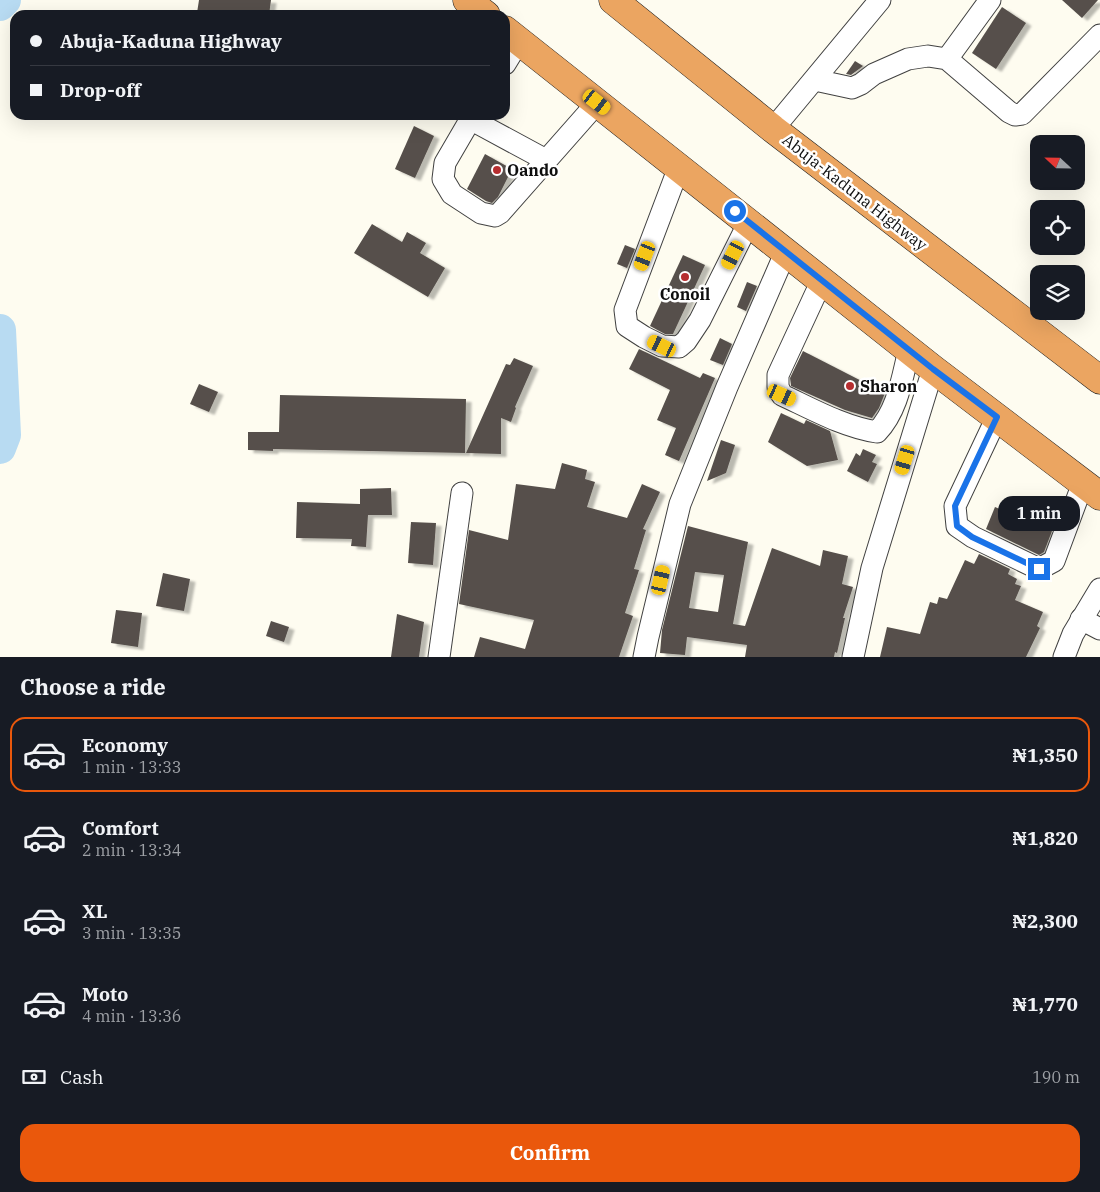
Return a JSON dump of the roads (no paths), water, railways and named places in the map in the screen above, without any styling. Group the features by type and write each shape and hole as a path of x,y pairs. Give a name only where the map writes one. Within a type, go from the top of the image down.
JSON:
{"highway":[{"path":"467,0 480,10"},
{"name":"Abuja-Kaduna Highway","path":"612,0 773,129 1100,380"},
{"path":"512,36 933,369 1092,490"}],"street":[{"path":"773,129 880,0"},
{"path":"947,59 990,0"},
{"path":"815,80 852,88 874,74 908,59 928,56 947,59 1009,112 1015,115 1022,114 1100,35"},
{"path":"470,120 445,163 442,179 452,194 481,213 495,216 500,213 597,102"},
{"path":"477,120 546,160"},
{"path":"679,167 625,310 627,326 662,346 679,347 686,341 700,320 749,222"},
{"path":"644,657 680,504 727,387 786,251"},
{"path":"822,280 778,375 778,387 782,395 836,419 865,430 877,432 886,423 896,400 909,350"},
{"path":"853,657 872,568 933,369"},
{"path":"997,417 955,506 957,526 972,537 1039,569 1054,561 1092,490"},
{"path":"439,657 462,493"},
{"path":"1064,657 1073,634 1100,589"},
{"path":"1081,619 1100,629"}],"waterway":[{"path":"0,5 5,0"},
{"path":"0,330 5,435 0,448"}],"place":[{"name":"Oando","path":"497,170"},
{"name":"Conoil","path":"685,277"},
{"name":"Sharon","path":"850,386"}]}
